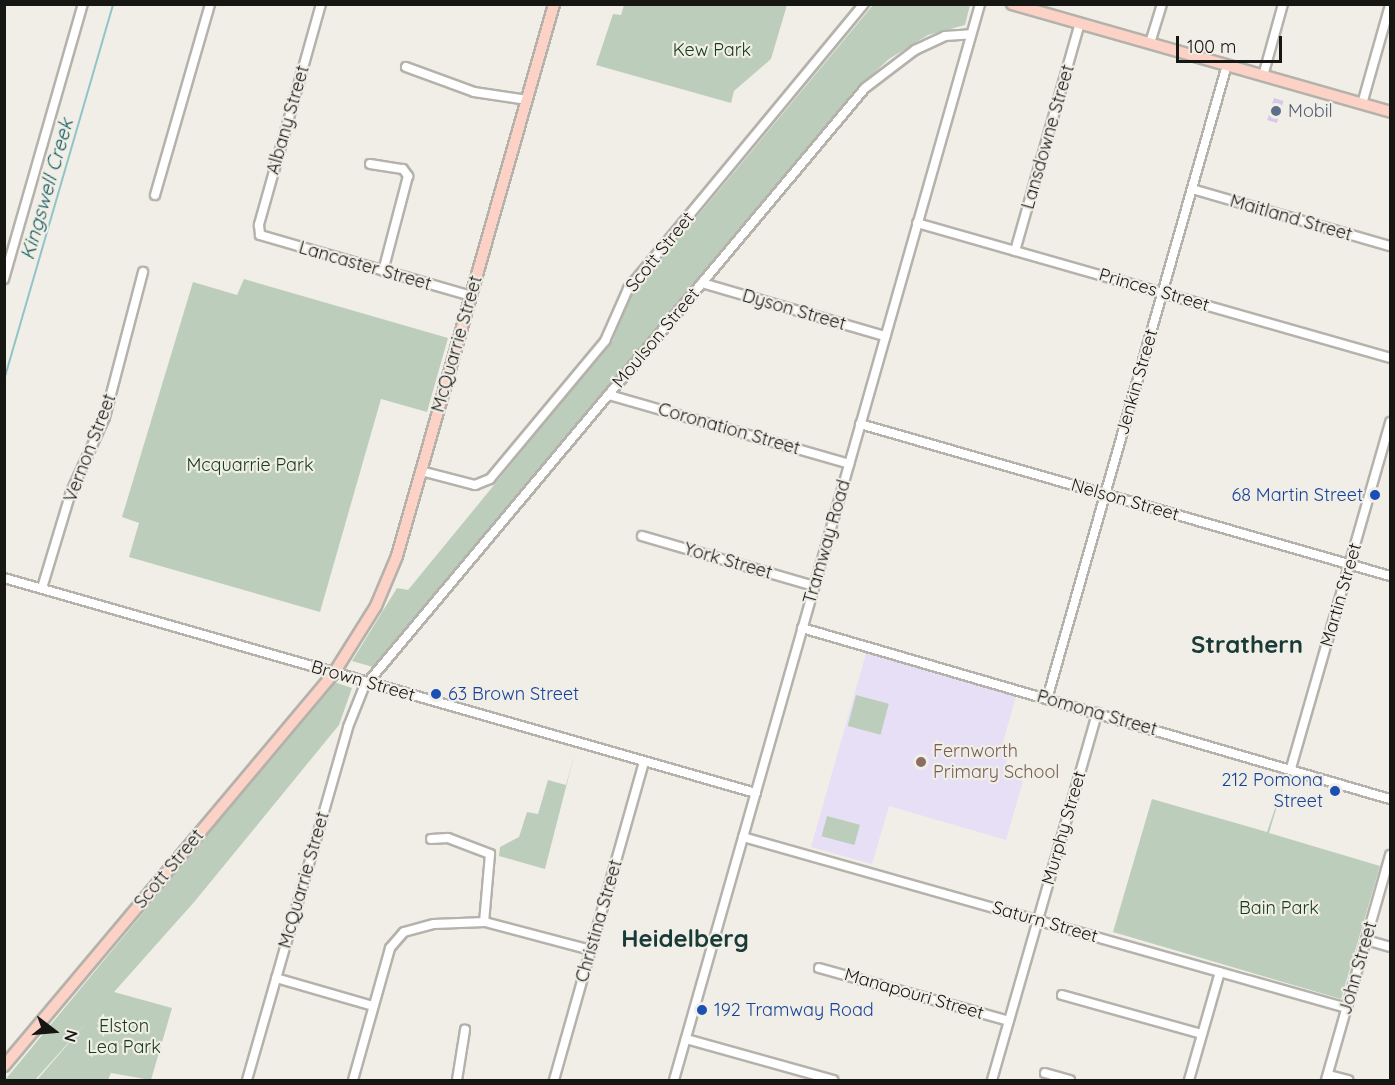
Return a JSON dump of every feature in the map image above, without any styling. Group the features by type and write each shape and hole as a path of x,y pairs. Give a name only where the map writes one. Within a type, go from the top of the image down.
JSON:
{"main road":[{"name":"McQuarrie Street","path":"334,673 386,586 554,4"},
{"path":"1012,4 1026,6 1390,112"},
{"name":"Scott Street","path":"4,1066 334,673"}],"street":[{"path":"4,279 83,4"},
{"path":"155,195 210,4"},
{"name":"Albany Street","path":"260,236 259,225 321,4"},
{"name":"Scott Street","path":"421,471 474,485 490,479 605,341 628,289 864,4"},
{"name":"Tramway Road","path":"674,1080 980,4"},
{"path":"1150,43 1162,4"},
{"path":"1263,76 1283,4"},
{"path":"1362,104 1390,5"},
{"name":"Lansdowne Street","path":"1015,251 1080,23"},
{"name":"Moulson Street","path":"368,682 865,88 915,50 945,36 971,34"},
{"name":"Jenkin Street","path":"1047,699 1227,65"},
{"path":"406,68 474,92 527,100"},
{"path":"370,164 396,167 408,176 383,271"},
{"name":"Maitland Street","path":"1192,189 1390,246"},
{"name":"Princes Street","path":"917,223 1390,358"},
{"name":"Lancaster Street","path":"260,236 471,297"},
{"name":"Vernon Street","path":"42,588 71,492 105,417 143,272"},
{"name":"Dyson Street","path":"702,283 885,336"},
{"name":"Coronation Street","path":"609,395 849,464"},
{"name":"Martin Street","path":"1291,768 1390,422"},
{"name":"Nelson Street","path":"860,424 1390,576"},
{"name":"York Street","path":"642,536 814,586"},
{"name":"Brown Street","path":"4,578 756,793"},
{"name":"Pomona Street","path":"802,628 1291,768 1390,799"},
{"name":"McQuarrie Street","path":"248,1080 352,715 368,682"},
{"name":"Murphy Street","path":"992,1080 1097,713"},
{"name":"Christina Street","path":"554,1080 644,761"},
{"name":"Saturn Street","path":"743,837 1347,1008"},
{"path":"431,839 448,838 490,854 484,922"},
{"name":"John Street","path":"1327,1078 1390,855"},
{"path":"353,1080 390,948 400,935 434,924 484,922 591,950"},
{"path":"1366,940 1390,947"},
{"name":"Manapouri Street","path":"819,968 1009,1021"},
{"path":"1189,1080 1220,972"},
{"path":"276,978 373,1006"},
{"path":"1062,995 1202,1034"},
{"path":"458,1080 465,1029"},
{"path":"686,1039 833,1080"},
{"path":"1045,1073 1070,1080"},
{"path":"1327,1078 1348,1080"}],"shaded area":[{"name":"Fernworth Primary School","path":"867,650 1017,693 1002,746 1010,748 1003,775 1023,781 1006,840 889,806 872,864 811,847"}],"green space":[{"name":"Kew Park","path":"624,4 787,5 771,59 734,91 731,103 596,65 613,14 621,15"},
{"path":"873,5 970,5 965,25 928,35 889,59 865,81 411,626 373,667 352,661 397,588 408,590 613,340 627,301"},
{"name":"Mcquarrie Park","path":"244,279 448,338 427,412 381,399 320,612 129,557 139,523 122,517 193,282 237,295"},
{"name":"Elston Lea Park","path":"334,682 352,688 339,725 195,901 114,992 172,1008 151,1080 111,1073 108,1080 37,1080 88,1021 35,1080 5,1080"},
{"path":"856,695 889,704 881,735 848,726"},
{"path":"575,752 545,869 499,856 500,847 519,837 527,812 538,814 548,780 566,785"},
{"name":"Bain Park","path":"1285,779 1269,833 1380,866 1341,999 1113,932 1152,799 1267,832"},
{"path":"827,816 860,825 854,845 822,836"}],"building":[{"name":"Mobil","path":"1274,98 1284,101 1277,123 1267,120"}],"waterway":[{"name":"Kingswell Creek","path":"4,380 113,4"}],"place":[{"name":"Mobil","path":"1276,111"},
{"name":"68 Martin Street","path":"1375,495"},
{"name":"63 Brown Street","path":"436,694"},
{"name":"Fernworth Primary School","path":"921,762"},
{"name":"212 Pomona Street","path":"1335,791"},
{"name":"192 Tramway Road","path":"702,1010"}],"district":[{"name":"Strathern","path":"1247,645"},
{"name":"Heidelberg","path":"685,939"}]}
